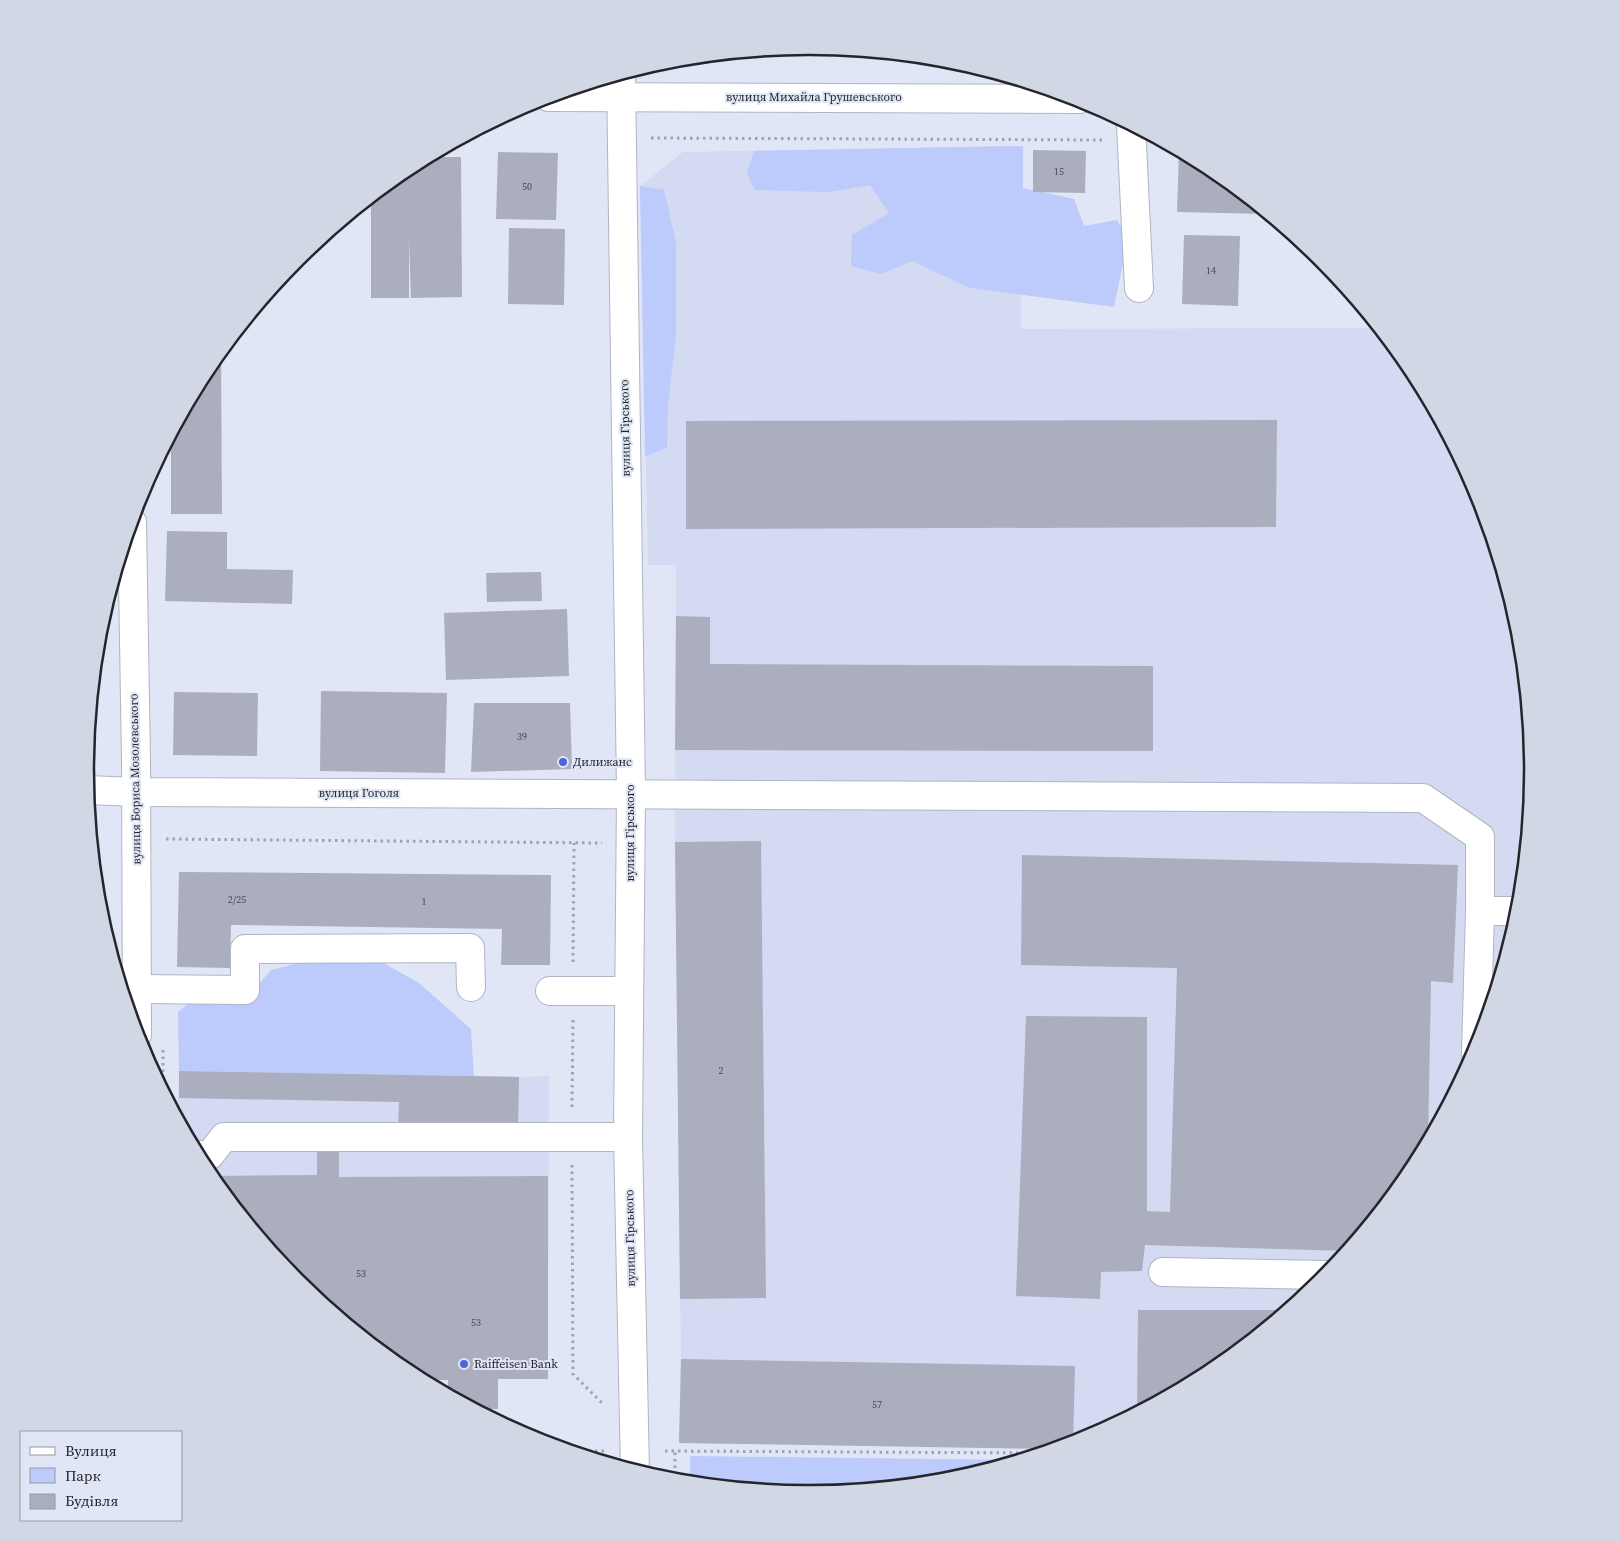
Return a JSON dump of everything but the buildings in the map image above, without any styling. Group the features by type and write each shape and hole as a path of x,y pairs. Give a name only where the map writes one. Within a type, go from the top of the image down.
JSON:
{"street":[{"name":"вулиця Михайла Грушевського","path":"588,90 621,85 1053,98"},
{"name":"вулиця Гірського","path":"621,85 631,793 628,1137 635,1461"},
{"path":"1132,133 1139,288"},
{"name":"вулиця Бориса Мозолевського","path":"132,540 137,1014"},
{"name":"вулиця Гоголя","path":"95,790 1423,798 1480,837 1480,911"},
{"path":"1477,1028 1480,911 1511,911"},
{"path":"137,989 245,990 245,948 470,948 471,987"},
{"path":"550,991 629,991"},
{"path":"207,1155 210,1155 224,1137 628,1137"},
{"path":"1163,1272 1316,1275"}],"path":[{"path":"621,138 1132,133"},
{"path":"136,819 161,839 630,843"},
{"path":"608,1457 635,1461 675,1451 1024,1453"},
{"path":"675,1451 675,1473"}],"shaded area":[{"path":"1023,146 1021,329 1371,328 1404,373 1429,413 1451,454 1471,497 1501,585 1519,677 1523,724 1525,770 1519,864 1501,956 1487,1000 1471,1044 1429,1128 1377,1206 1347,1242 1281,1308 1245,1338 1167,1390 1126,1412 1083,1432 1037,1449 679,1443 681,1359 675,842 676,565 648,565 640,186 683,152"},
{"path":"179,1071 549,1076 548,1379 498,1379 498,1409 487,1409 448,1388 448,1380 436,1380 374,1338 304,1276 272,1242 242,1206 215,1168 178,1106"}],"green space":[{"path":"1023,146 1023,188 1074,199 1084,226 1117,220 1128,238 1114,307 970,288 912,261 881,274 851,266 852,235 889,213 870,185 830,192 755,190 747,173 754,151"},
{"path":"640,186 664,190 676,243 676,334 668,404 667,448 645,456"},
{"path":"371,956 419,983 471,1029 474,1076 179,1071 178,1012 189,1003 254,990 271,970 307,961"},
{"path":"690,1456 1002,1460 903,1480 856,1484 810,1486 763,1484 690,1475"}],"place":[{"name":"Дилижанс","path":"563,762"},
{"name":"Raiffeisen Bank","path":"464,1364"}]}
